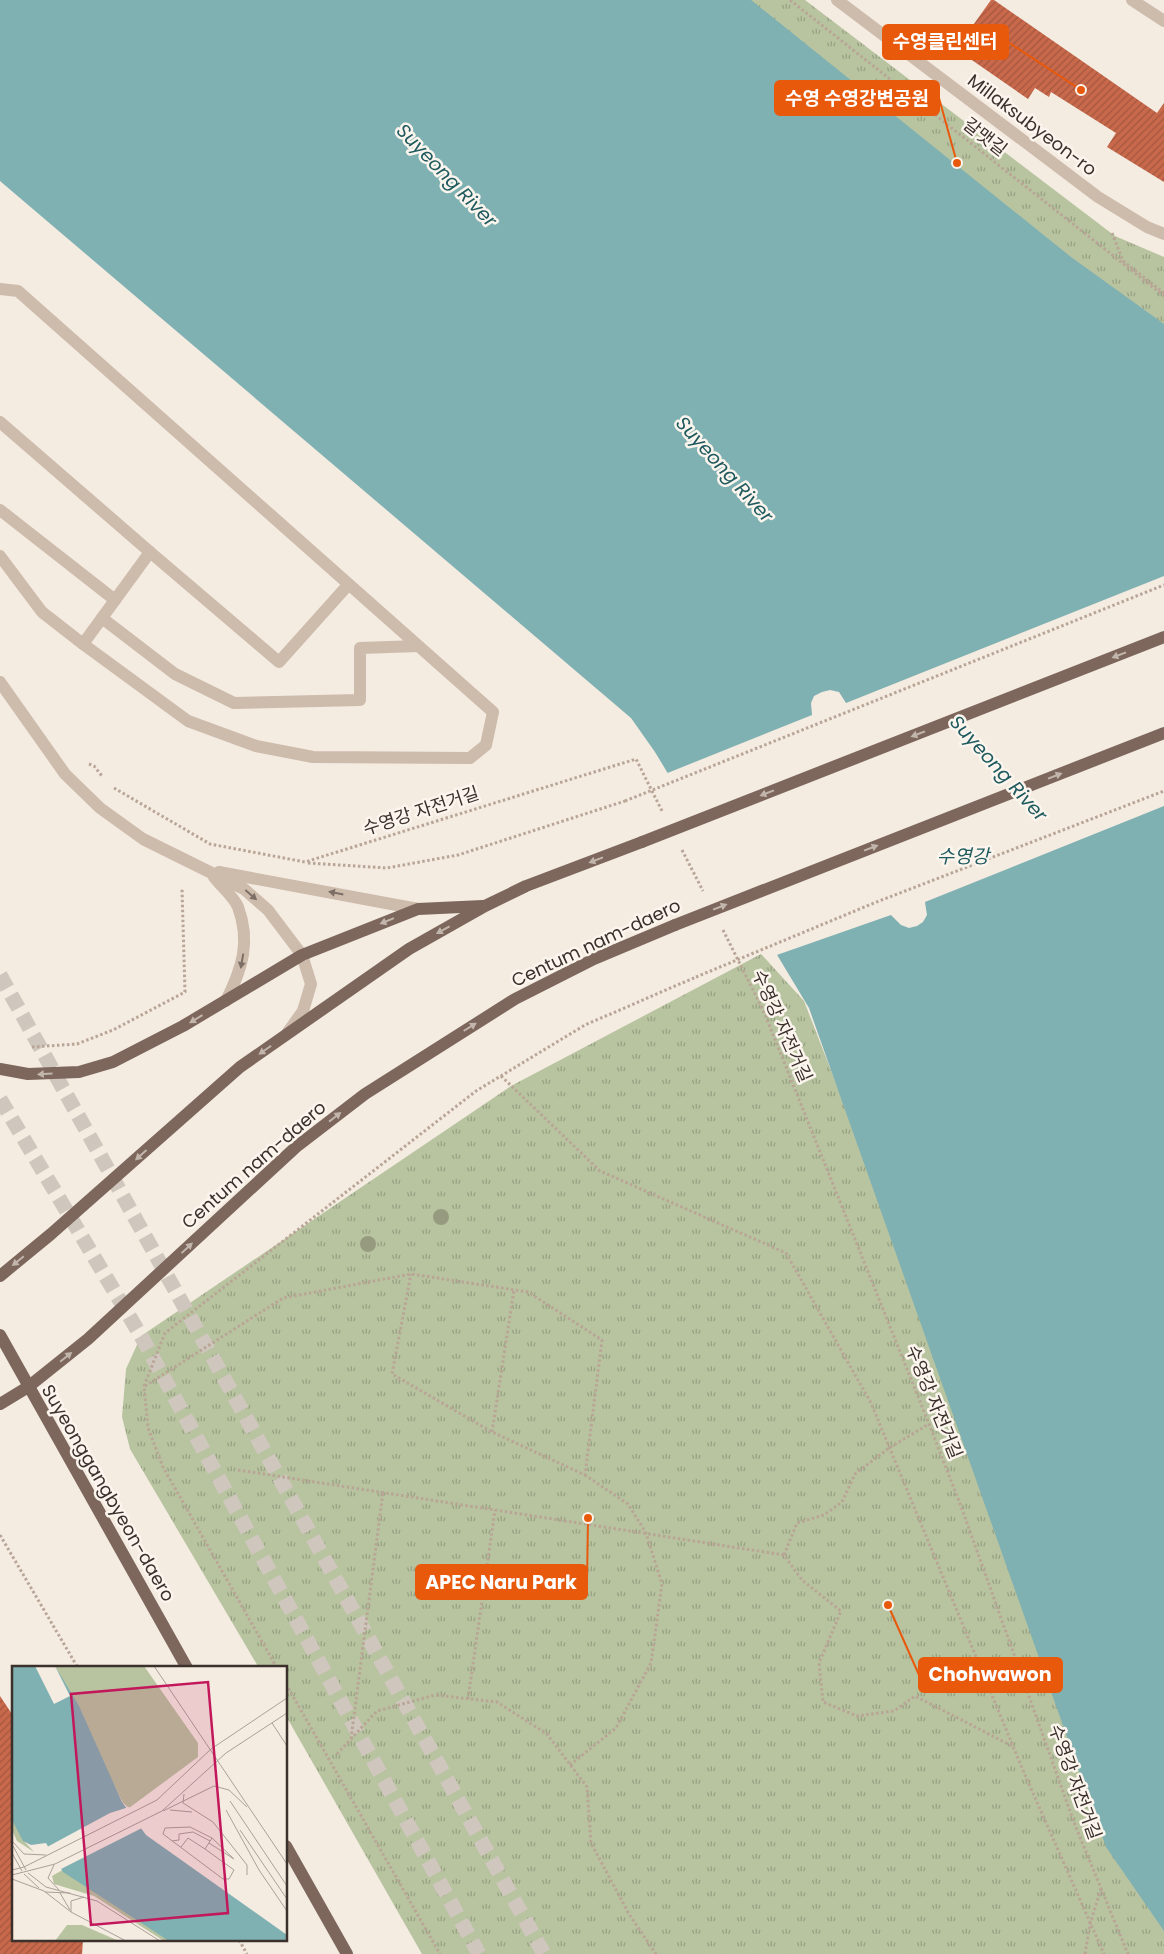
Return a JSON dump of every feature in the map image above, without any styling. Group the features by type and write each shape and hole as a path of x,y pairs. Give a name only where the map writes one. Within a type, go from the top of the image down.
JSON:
{"main road":[{"path":"0,1276 51,1234 240,1067 409,949 485,906 526,886 1164,638"},
{"name":"Centum nam-daero","path":"0,1404 28,1387 88,1339 296,1148 365,1094 515,999 594,959 675,925 1164,733"},
{"path":"0,1069 28,1074 79,1072 113,1062 183,1026 302,955 418,908 485,906"},
{"name":"Suyeonggangbyeon-daero","path":"0,1335 186,1666"},
{"path":"288,1850 347,1954"}],"street":[{"name":"Millaksubyeon-ro","path":"837,0 1098,197 1147,227 1164,234"},
{"path":"1132,0 1164,21"},
{"path":"1147,227 1164,230"},
{"path":"0,289 18,292 492,712 486,745 470,758 312,757 256,746 188,721 42,612 0,556"},
{"path":"0,422 279,662 348,584"},
{"path":"0,510 115,600"},
{"path":"83,644 150,552"},
{"path":"102,618 174,674 234,703 360,700 360,648 418,646"},
{"path":"0,682 65,774 100,808 143,840 244,889 268,910 302,955 311,984 303,1011 286,1034"},
{"path":"209,871 254,877 418,908"},
{"path":"209,871 238,906 246,941 240,973 226,1001"}],"path":[{"name":"갈맷길","path":"790,0 1164,296"},
{"path":"1098,197 1123,261 1164,293"},
{"path":"304,862 387,868 458,855 625,801 1164,586"},
{"name":"수영강 자전거길","path":"109,785 210,844 304,862 636,758 667,820"},
{"path":"86,763 94,766 104,779"},
{"path":"276,1666 162,1467 148,1428 144,1386 165,1332 476,1091 585,1026 696,977 874,903 1164,791"},
{"path":"680,846 707,898"},
{"path":"32,1047 77,1044 113,1030 185,992 182,889"},
{"name":"수영강 자전거길","path":"720,925 764,1012 929,1424 962,1509 1075,1825 1128,1954"},
{"path":"502,1076 600,1171 786,1253 871,1403 1014,1747 1104,1954"},
{"path":"144,1386 283,1298 411,1274 528,1292 602,1340 586,1475"},
{"path":"411,1274 392,1374 492,1432 586,1475 628,1504 646,1533 662,1584 651,1664 616,1728 570,1765"},
{"path":"492,1432 514,1290"},
{"path":"784,1555 797,1523 824,1515 842,1502 855,1474 889,1448 929,1424"},
{"path":"238,1470 784,1555 802,1580 840,1611 819,1663 823,1702 857,1716 894,1711 915,1696 1014,1747"},
{"path":"350,1740 383,1492"},
{"path":"468,1699 494,1510"},
{"path":"0,1535 77,1666"},
{"path":"288,1688 440,1954"},
{"path":"337,1754 377,1711 436,1695 497,1702 547,1734 587,1786 591,1843 629,1914 656,1954"},
{"path":"1085,1954 1090,1924 1102,1888"},
{"path":"240,1942 247,1954"}],"green space":[{"path":"689,0 805,0 1115,236 1164,257 1164,367"},
{"path":"761,954 804,1001 1164,1926 1164,1954 422,1954 288,1720 288,1666 258,1666 130,1449 122,1417 126,1369 141,1336 511,1086"}],"water":[{"path":"0,0 751,0 1071,257 1164,324 1164,1931 1106,1847 809,1008 655,752 631,718 0,181"}],"pier":[{"path":"1164,576 1164,806 925,902 927,915 923,922 917,926 909,928 901,925 891,915 774,956 665,774 812,715 811,703 814,696 822,692 830,690 839,692 846,703"}],"building":[{"path":"991,0 994,0 1157,113 1164,103 1164,182 1107,147 1116,133 1051,92 1049,97 1035,88 1028,99 956,49"},
{"path":"0,1696 12,1714 12,1942 83,1942 82,1954 0,1954"}],"tunnel":[{"path":"0,975 544,1954"},
{"path":"0,1099 141,1336 479,1954"}],"place":[{"name":"수영클린센터","path":"1081,90"},
{"name":"수영 수영강변공원","path":"957,163"},
{"name":"APEC Naru Park","path":"588,1518"},
{"name":"Chohwawon","path":"888,1605"}],"water label":[{"name":"Suyeong River","path":"447,175"},
{"name":"Suyeong River","path":"725,469"},
{"name":"Suyeong River","path":"999,768"},
{"name":"수영강","path":"963,856"}]}
